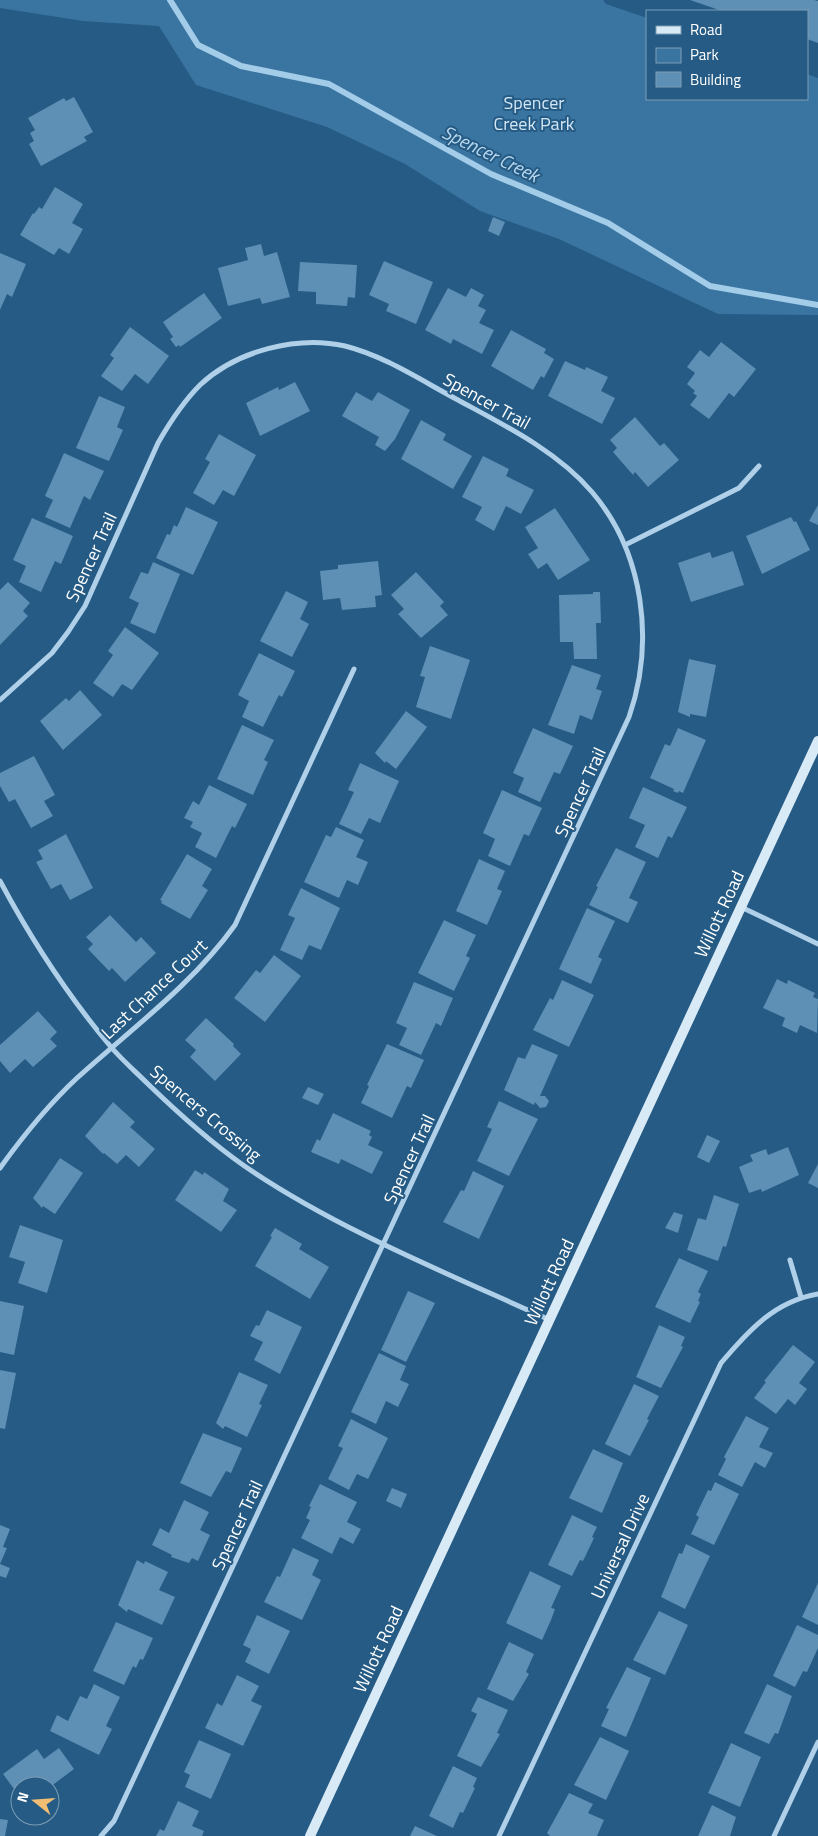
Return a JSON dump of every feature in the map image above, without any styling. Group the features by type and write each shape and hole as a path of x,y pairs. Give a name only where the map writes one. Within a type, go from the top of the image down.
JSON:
{"main road":[{"name":"Willott Road","path":"310,1836 818,741"}],"street":[{"name":"Spencer Trail","path":"0,700 52,653 80,612 171,420 202,384 245,357 271,347 321,343 345,346 371,355 402,370 532,442 566,468 591,491 609,515 625,545 638,585 643,651 637,694 630,717 114,1821 102,1836"},
{"path":"625,545 739,488 759,466"},
{"name":"Last Chance Court","path":"0,1168 45,1111 76,1079 189,980 215,953 235,925 354,669"},
{"name":"Spencers Crossing","path":"0,881 55,972 112,1048 174,1109 243,1164 317,1210 550,1320"},
{"path":"741,907 818,944"},
{"path":"790,1260 801,1296"},
{"name":"Universal Drive","path":"499,1836 721,1363 747,1332 767,1315 801,1296 818,1294"},
{"path":"774,1836 818,1742"}],"green space":[{"name":"Spencer Creek Park","path":"0,0 603,0 606,4 646,18 646,100 808,100 808,74 818,78 818,315 718,314 559,239 480,211 405,164 327,127 196,85 159,26 83,21 0,8"}],"building":[{"path":"690,0 818,1 818,43 808,39 808,10 719,10"},
{"path":"74,97 93,132 84,137 87,141 41,166 29,144 34,141 30,133 35,130 28,118 64,98 66,101"},
{"path":"55,187 83,204 72,223 83,229 69,254 59,248 54,255 20,235 33,213 39,207 42,209"},
{"path":"493,217 505,222 499,236 488,231"},
{"path":"261,244 264,256 277,252 290,297 262,304 260,298 228,306 218,268 248,260 245,248"},
{"path":"0,253 26,264 12,297 7,294 0,310"},
{"path":"384,261 433,282 416,324 386,311 389,304 369,295"},
{"path":"300,262 357,265 355,298 348,297 347,306 316,304 316,292 298,291"},
{"path":"448,288 466,297 471,288 484,295 478,306 486,310 479,323 494,330 482,354 453,339 451,344 425,330"},
{"path":"204,293 222,318 180,347 179,345 176,347 170,339 173,337 163,322"},
{"path":"130,327 169,356 148,384 135,374 122,391 101,376 114,358 110,355"},
{"path":"511,330 546,349 544,353 554,359 544,378 541,376 533,390 491,366"},
{"path":"721,342 756,369 734,397 729,393 709,419 690,405 697,396 693,393 695,391 687,384 695,373 687,367 700,350 709,357"},
{"path":"565,361 585,370 586,367 608,377 601,391 615,398 602,424 548,396"},
{"path":"295,382 310,411 260,436 246,403 278,387 279,390"},
{"path":"356,392 372,401 378,392 410,410 395,439 385,451 375,445 379,437 342,416"},
{"path":"99,396 125,407 117,427 123,430 109,461 76,448"},
{"path":"635,417 660,446 664,443 679,460 648,487 635,472 633,475 613,452 617,448 610,440"},
{"path":"421,420 446,434 443,440 472,456 453,489 401,459"},
{"path":"219,434 256,455 234,496 223,490 214,505 193,493 210,462 205,459"},
{"path":"64,453 104,471 90,500 84,496 70,528 45,517 53,500 45,496"},
{"path":"483,456 509,469 506,476 534,490 521,514 506,506 494,531 475,520 482,507 462,497"},
{"path":"818,505 818,525 809,521"},
{"path":"186,507 218,522 193,575 156,558 167,534 170,535 174,525 177,527"},
{"path":"555,508 590,560 558,580 547,563 538,569 528,554 538,548 525,527"},
{"path":"791,517 794,522 796,521 810,550 762,574 746,536"},
{"path":"32,518 73,536 61,564 55,561 41,592 19,582 26,566 13,560"},
{"path":"733,551 744,585 691,602 678,563 710,552 712,558"},
{"path":"378,561 382,595 375,596 376,607 342,610 340,598 323,600 320,571 338,569 338,565"},
{"path":"153,562 180,574 155,634 130,623 139,603 129,598 141,572 148,574"},
{"path":"416,572 444,602 440,606 448,615 421,638 398,614 404,609 391,595"},
{"path":"8,582 30,603 23,611 28,616 0,645 0,590"},
{"path":"286,591 308,602 300,619 309,624 292,657 260,641"},
{"path":"593,592 600,592 601,623 596,623 597,659 574,659 573,642 560,642 559,595 593,594"},
{"path":"125,627 159,653 132,690 122,684 113,697 93,683 113,655 108,651"},
{"path":"430,646 470,660 451,719 416,707 425,677 420,676"},
{"path":"259,653 295,671 282,697 279,695 263,727 242,717 249,701 238,695"},
{"path":"689,659 716,665 706,717 690,714 690,717 678,712"},
{"path":"572,665 601,675 596,689 602,691 592,720 580,715 574,734 548,725"},
{"path":"80,690 102,715 63,750 40,721 66,698 69,701"},
{"path":"406,711 427,727 396,769 386,761 385,763 375,753"},
{"path":"242,725 274,740 264,760 268,762 253,795 217,779"},
{"path":"533,728 573,746 560,774 554,772 540,802 518,792 524,778 513,773"},
{"path":"678,728 706,740 683,793 673,791 674,789 650,778 665,744 670,746"},
{"path":"34,756 55,795 44,801 53,816 31,828 15,799 9,802 0,786 0,773"},
{"path":"360,763 399,781 380,823 369,818 361,834 339,824 354,792 348,790"},
{"path":"209,785 247,804 235,828 232,826 216,858 195,847 202,833 190,827 193,822 184,818 193,801 199,805"},
{"path":"643,787 687,807 672,838 668,836 658,858 635,847 645,825 629,818"},
{"path":"502,790 542,808 529,836 524,834 510,866 488,856 495,839 483,833"},
{"path":"336,827 364,840 356,857 368,862 358,885 347,880 339,898 304,882 326,835 331,837"},
{"path":"66,834 93,888 70,900 61,884 51,889 36,862 43,859 38,850"},
{"path":"616,848 646,862 629,898 638,902 628,923 589,905 598,887 596,886"},
{"path":"187,854 212,869 202,886 208,890 190,919 161,903 162,901 160,900"},
{"path":"479,859 505,871 497,889 502,891 487,925 456,911"},
{"path":"301,888 340,908 321,950 309,945 302,960 280,950 295,918 288,915"},
{"path":"587,908 615,921 598,957 602,959 591,984 559,969"},
{"path":"110,915 136,942 141,937 156,953 125,982 112,968 109,971 88,949 93,944 86,937"},
{"path":"444,920 476,935 466,956 470,958 454,991 418,973"},
{"path":"274,955 301,976 265,1022 234,998 256,970 260,973"},
{"path":"777,979 787,984 788,980 815,993 813,997 818,999 817,1033 800,1025 797,1033 782,1026 785,1018 763,1008"},
{"path":"562,980 594,995 569,1047 533,1030 550,998 553,1000"},
{"path":"414,982 453,998 441,1026 436,1023 421,1055 399,1045 407,1028 396,1023"},
{"path":"38,1011 57,1032 50,1039 57,1046 33,1067 25,1059 10,1073 0,1061 0,1045"},
{"path":"206,1018 234,1044 233,1046 241,1054 215,1081 190,1057 196,1050 185,1040"},
{"path":"387,1044 424,1060 411,1088 407,1086 392,1118 361,1103 369,1086 367,1085"},
{"path":"532,1044 558,1055 540,1096 545,1096 549,1101 546,1107 540,1108 535,1102 534,1105 504,1090 518,1057 525,1059"},
{"path":"308,1087 324,1094 318,1105 302,1098"},
{"path":"499,1101 538,1119 509,1176 477,1161 492,1129 487,1127"},
{"path":"113,1102 135,1122 130,1127 155,1149 139,1167 126,1155 117,1164 103,1154 85,1136"},
{"path":"333,1113 371,1131 369,1135 372,1137 368,1145 383,1152 372,1174 341,1159 339,1164 311,1152 317,1139 320,1141"},
{"path":"707,1135 720,1141 709,1163 697,1157"},
{"path":"788,1147 799,1175 762,1192 761,1189 749,1193 739,1167 753,1161 750,1155 766,1149 768,1155"},
{"path":"60,1158 83,1173 55,1214 43,1206 42,1208 33,1198"},
{"path":"818,1164 818,1188 808,1183"},
{"path":"195,1170 203,1175 204,1172 229,1189 223,1201 237,1210 221,1232 175,1200"},
{"path":"473,1171 504,1186 479,1239 443,1222 461,1190 464,1191"},
{"path":"714,1195 739,1204 726,1247 723,1246 718,1261 687,1250 698,1218 706,1220"},
{"path":"674,1212 683,1215 678,1233 665,1228"},
{"path":"20,1225 63,1240 47,1293 18,1283 25,1262 9,1257"},
{"path":"275,1228 302,1244 299,1249 329,1267 310,1299 255,1266 272,1237 270,1236"},
{"path":"679,1258 708,1271 698,1292 701,1294 698,1301 700,1302 690,1323 655,1307"},
{"path":"408,1291 435,1303 406,1362 381,1350"},
{"path":"0,1301 24,1306 14,1355 0,1352"},
{"path":"267,1310 302,1327 280,1374 254,1360 263,1342 250,1336 256,1325 259,1326"},
{"path":"659,1325 685,1337 681,1346 683,1347 661,1388 636,1377"},
{"path":"793,1345 815,1362 799,1383 807,1389 795,1405 788,1399 776,1414 754,1398 766,1382 764,1381"},
{"path":"379,1353 406,1366 400,1380 409,1384 398,1407 386,1401 376,1424 351,1412"},
{"path":"0,1370 16,1373 5,1429 0,1428"},
{"path":"239,1372 268,1385 259,1404 262,1405 247,1437 225,1426 223,1429 216,1423"},
{"path":"634,1384 659,1396 630,1456 605,1444"},
{"path":"746,1416 769,1428 759,1447 773,1453 765,1468 755,1462 742,1487 718,1475 726,1459 724,1457"},
{"path":"351,1419 388,1438 368,1479 357,1474 349,1490 328,1479 343,1448 338,1446"},
{"path":"203,1433 242,1448 231,1473 226,1471 211,1497 180,1483"},
{"path":"593,1449 623,1463 602,1513 569,1498"},
{"path":"715,1482 739,1494 714,1545 691,1534 699,1517 696,1515 708,1490 711,1491"},
{"path":"320,1484 357,1502 347,1522 361,1529 353,1544 340,1537 332,1554 301,1538 310,1520 306,1518 311,1507 309,1506"},
{"path":"392,1488 407,1494 401,1508 386,1501"},
{"path":"184,1500 209,1512 200,1530 210,1535 198,1561 192,1558 189,1563 171,1557 172,1555 152,1545 160,1528 169,1533"},
{"path":"572,1515 597,1527 583,1561 580,1560 572,1576 548,1565"},
{"path":"0,1525 10,1529 3,1547 7,1548 0,1564"},
{"path":"686,1544 710,1556 685,1609 661,1597 679,1553 682,1554"},
{"path":"293,1548 319,1560 312,1575 321,1580 302,1620 264,1602 277,1576 280,1577"},
{"path":"137,1560 144,1564 145,1561 168,1572 159,1590 175,1597 162,1625 128,1609 127,1612 118,1605"},
{"path":"0,1564 10,1568 6,1578 0,1576"},
{"path":"530,1571 561,1586 551,1608 555,1609 542,1640 506,1623"},
{"path":"818,1583 818,1625 802,1617"},
{"path":"659,1611 688,1625 665,1675 633,1660"},
{"path":"257,1615 290,1631 269,1674 245,1662 251,1649 243,1645"},
{"path":"116,1622 153,1638 143,1660 140,1659 136,1668 133,1666 124,1685 93,1671"},
{"path":"797,1625 818,1635 818,1648 807,1672 803,1671 795,1687 773,1676"},
{"path":"509,1642 534,1654 526,1672 529,1674 513,1701 487,1689"},
{"path":"627,1667 651,1678 626,1737 601,1726 609,1709 606,1708"},
{"path":"237,1675 259,1686 251,1701 262,1706 243,1746 205,1728 217,1703 222,1706"},
{"path":"94,1684 120,1697 106,1726 112,1729 99,1755 50,1731 57,1715 68,1721 80,1696 87,1699"},
{"path":"767,1684 792,1696 778,1734 775,1733 769,1744 744,1733"},
{"path":"478,1697 508,1710 497,1733 500,1734 481,1767 457,1756 477,1714 471,1711"},
{"path":"600,1737 629,1751 606,1800 574,1785"},
{"path":"199,1740 231,1754 211,1799 185,1787 190,1775 184,1772"},
{"path":"731,1743 761,1757 740,1807 708,1793"},
{"path":"59,1748 74,1769 60,1780 60,1776 10,1776 10,1783 3,1774 37,1749 44,1759"},
{"path":"453,1766 477,1778 473,1787 475,1788 463,1813 460,1812 453,1828 429,1816"},
{"path":"569,1793 593,1804 588,1813 604,1820 597,1836 550,1836 547,1833"},
{"path":"178,1801 199,1811 192,1826 204,1831 202,1836 156,1836 160,1829 164,1831"},
{"path":"712,1805 736,1817 730,1836 698,1836"},
{"path":"0,1819 8,1820 5,1836 0,1836"},
{"path":"415,1826 437,1836 410,1836"}],"waterway":[{"name":"Spencer Creek","path":"170,0 198,45 241,66 329,84 491,174 608,223 710,286 818,305"}]}
